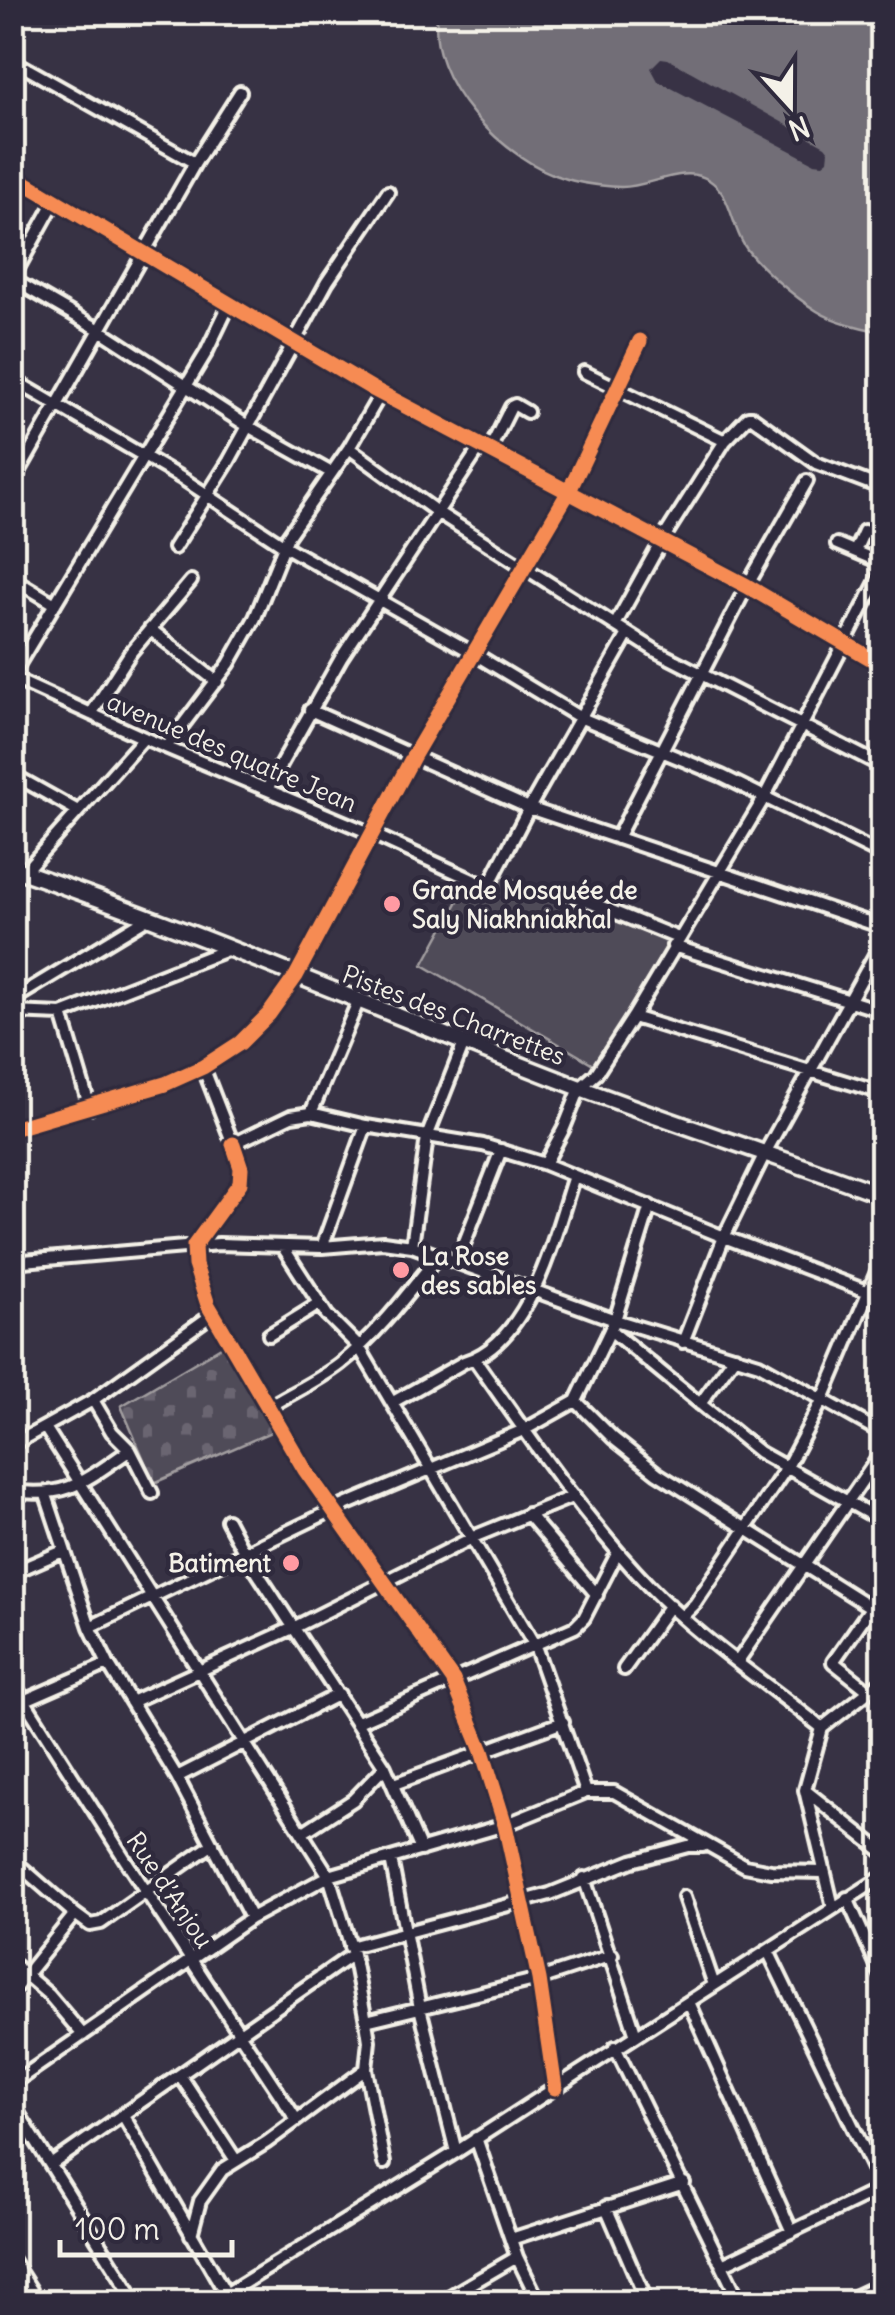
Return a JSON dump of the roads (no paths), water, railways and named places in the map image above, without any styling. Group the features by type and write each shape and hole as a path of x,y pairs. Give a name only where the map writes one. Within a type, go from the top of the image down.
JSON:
{"main road":[{"name":"Pistes des Charrettes","path":"18,870 230,948 580,1088 766,1151 882,1196"}],"street":[{"path":"12,60 195,163"},
{"path":"12,484 195,163 240,92"},
{"path":"12,175 380,393 747,586 882,665"},
{"path":"174,548 210,495 327,282 388,192"},
{"path":"54,201 13,279 246,425 330,472"},
{"path":"12,677 206,353 229,305"},
{"path":"12,1129 165,1084 203,1067 255,1029 296,976 414,754 568,493 640,342"},
{"path":"584,372 725,441"},
{"path":"12,378 210,495 286,547 473,652 579,717 662,750 882,855"},
{"path":"166,747 217,682 255,618 288,536 350,448 380,393"},
{"path":"267,789 310,710 437,512 512,407 527,412"},
{"path":"615,625 662,542 739,423 752,417 816,463 882,488"},
{"path":"350,448 437,512 628,634 882,766"},
{"path":"617,838 747,586 806,482"},
{"path":"855,551 864,531 873,532 882,510"},
{"path":"837,544 882,563"},
{"path":"545,1164 580,1088 596,1074 633,1017 764,798 882,571"},
{"path":"12,578 55,604"},
{"path":"91,714 150,628 191,582"},
{"path":"150,628 217,682"},
{"path":"529,808 628,634"},
{"name":"avenue des quatre Jean","path":"12,677 486,887 494,880 529,808"},
{"path":"310,710 529,808 882,928"},
{"path":"18,870 144,738"},
{"path":"12,774 78,811"},
{"path":"562,891 675,942 882,1011"},
{"path":"12,1000 149,917"},
{"path":"682,1342 724,1238 766,1151 882,942"},
{"path":"12,1012 62,1014 230,948"},
{"path":"310,1113 358,1002"},
{"path":"62,1014 90,1108"},
{"path":"633,1017 882,1094"},
{"path":"412,1246 427,1137 464,1043"},
{"path":"203,1067 241,1168 240,1182 194,1246 200,1285 267,1408 333,1510 454,1680 505,1825 539,1979 555,2088"},
{"path":"234,1144 291,1116 310,1113 501,1150 882,1296"},
{"path":"322,1247 366,1126"},
{"path":"457,1262 501,1150"},
{"path":"393,1402 464,1362 476,1360 494,1346 534,1291 574,1176"},
{"path":"90,1627 333,1510 526,1429 576,1400 612,1325 650,1206"},
{"path":"12,1262 194,1246 322,1247 383,1242 412,1246 612,1325 734,1356 783,1376 882,1434"},
{"path":"283,1247 319,1304 359,1346 535,1646 586,1792"},
{"path":"267,1408 339,1364 378,1328 439,1254"},
{"path":"682,1617 695,1604 787,1467 824,1400 882,1260"},
{"path":"269,1335 319,1304"},
{"path":"15,1440 46,1429 93,1400 213,1314"},
{"path":"612,1325 759,1452 882,1522"},
{"path":"700,1404 734,1356"},
{"path":"476,1360 618,1552 682,1617 822,1728"},
{"path":"93,1400 112,1432 130,1450 152,1493"},
{"path":"576,1400 637,1458 882,1618"},
{"path":"46,1429 329,1876 366,2021 366,2069 384,2162"},
{"path":"12,1491 46,1495 80,1484 130,1450"},
{"path":"738,1661 882,1452"},
{"path":"46,1495 90,1627 108,1664 177,1777 252,1918"},
{"path":"130,1702 293,1628 472,1539 574,1496"},
{"path":"528,1514 597,1595"},
{"path":"226,1520 385,1767 421,1850"},
{"path":"12,1572 63,1551"},
{"path":"358,1722 580,1624 618,1552"},
{"path":"868,1690 833,1662 882,1592"},
{"path":"624,1669 670,1606"},
{"path":"12,1706 108,1664"},
{"name":"Rue d’Anjou","path":"12,1681 296,2120"},
{"path":"834,1907 805,1790 822,1728 882,1681"},
{"path":"177,1777 339,1694"},
{"path":"394,1784 563,1722"},
{"path":"302,1833 353,1800 385,1767"},
{"path":"805,1790 882,1851"},
{"path":"12,2084 252,1918 329,1876 505,1825 586,1792 614,1792 745,1866 771,1872 823,1872"},
{"path":"12,1859 75,1914 96,1925 213,1844"},
{"path":"52,2164 351,1951 550,1894 584,1878 688,1846 704,1846"},
{"path":"391,1859 420,2008 456,2152"},
{"path":"213,2302 456,2152 882,1876"},
{"path":"584,1878 636,2035"},
{"path":"684,1897 714,1986"},
{"path":"847,1898 882,1978"},
{"path":"12,1992 75,1914"},
{"path":"722,2265 882,2188 768,1951"},
{"path":"366,2021 539,1979 612,1955"},
{"path":"12,1962 27,1973 83,2035"},
{"path":"689,2002 792,2232"},
{"path":"615,2048 740,2302"},
{"path":"191,2235 200,2201 222,2170 366,2069"},
{"path":"180,2075 235,2160"},
{"path":"12,2103 136,2302"},
{"path":"123,2115 226,2294"},
{"path":"476,2138 517,2257 539,2302"},
{"path":"512,2239 684,2183"},
{"path":"606,2208 647,2302"},
{"path":"440,2302 517,2257"},
{"path":"12,2260 32,2290 35,2302"},
{"path":"843,2302 882,2284"}],"place":[{"name":"Grande Mosquée de Saly Niakhniakhal","path":"392,904"},
{"name":"La Rose des sables","path":"401,1270"},
{"name":"Batiment","path":"291,1563"}]}
